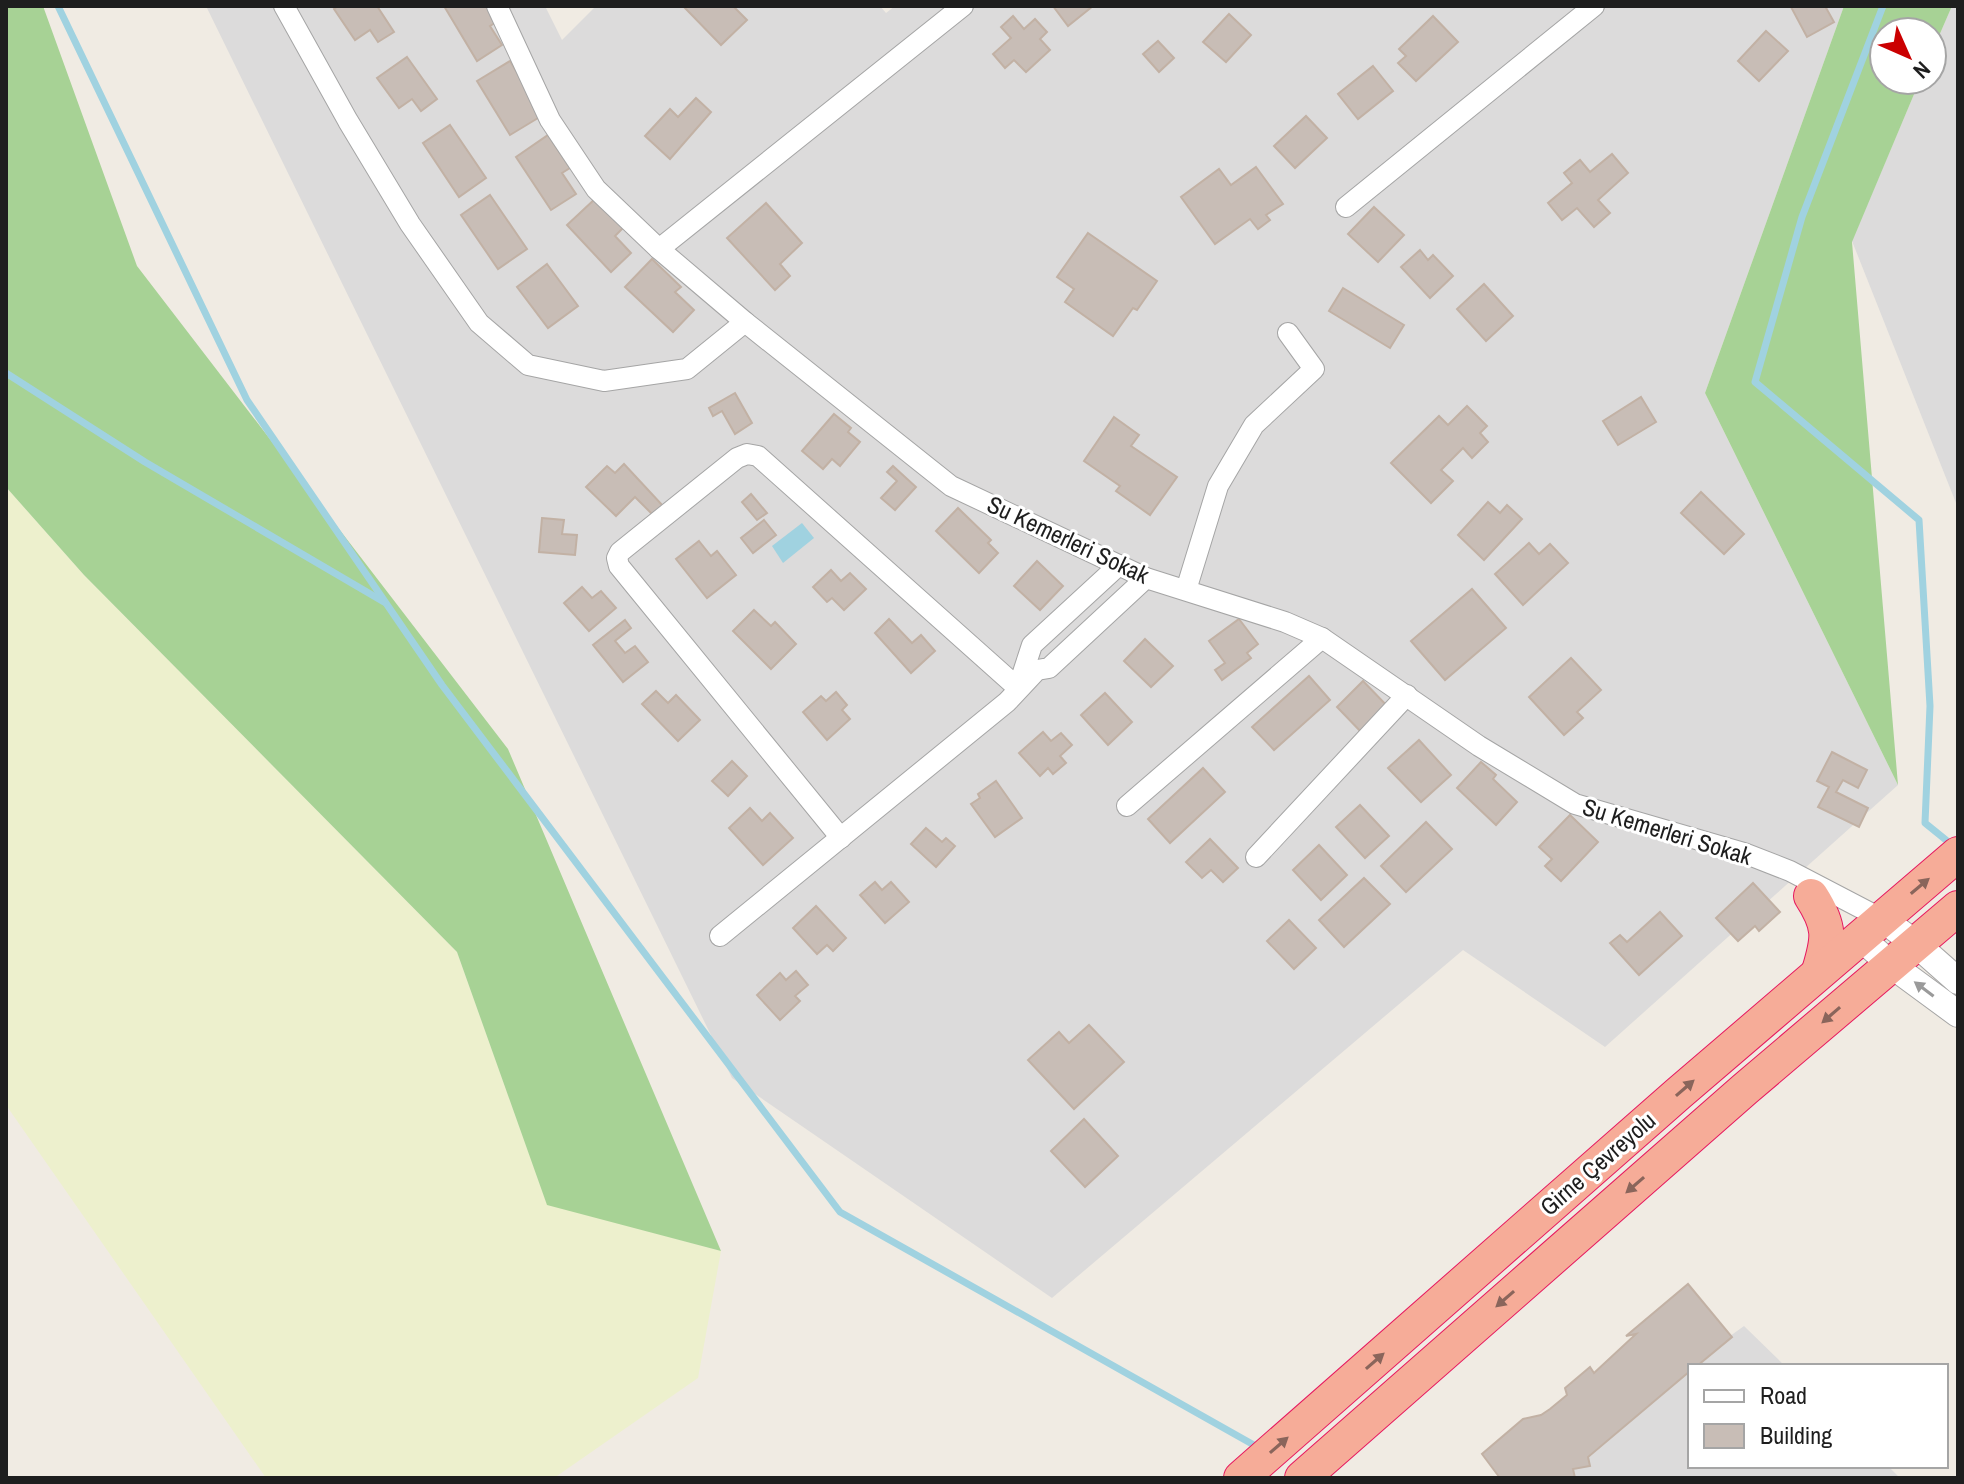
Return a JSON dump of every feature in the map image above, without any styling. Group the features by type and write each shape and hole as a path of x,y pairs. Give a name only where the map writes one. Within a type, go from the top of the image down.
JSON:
{"highway":[{"name":"Girne Çevreyolu","path":"1241,1478 1819,971 1958,854"},
{"path":"1800,884 1825,917 1828,941 1819,971"},
{"name":"Girne Çevreyolu","path":"1302,1478 1958,908"}],"street":[{"path":"284,6 410,224 479,323 528,365 604,381 687,369 745,322"},
{"name":"Su Kemerleri Sokak","path":"497,6 550,120 596,189 659,249 745,322 951,486 1146,578 1285,622 1322,638 1479,746 1575,804 1744,853 1800,884"},
{"path":"659,249 963,6"},
{"path":"1346,207 1594,6"},
{"path":"1186,590 1218,486 1254,425 1314,369 1288,333"},
{"path":"841,838 619,566 617,558 620,552 737,458 747,454 758,456 1018,688"},
{"path":"1018,688 1032,645 1119,565"},
{"path":"720,936 1007,702 1037,670 1049,668 1146,578"},
{"path":"1127,806 1322,638"},
{"path":"1256,857 1407,695"},
{"path":"1800,884 1871,928"},
{"path":"1800,884 1871,928 1903,953 1958,1014"},
{"path":"1903,953 1958,981"}],"shaded area":[{"path":"206,6 545,6 562,40 596,6 880,6 886,13 895,6 1844,6 1705,393 1898,785 1605,1047 1463,950 1052,1298 732,1078"},
{"path":"1952,6 1958,6 1958,508 1852,241 1913,96 1948,96 1948,16"},
{"path":"1744,1326 1783,1364 1691,1364"},
{"path":"1688,1366 1688,1468 1890,1468 1900,1478 1533,1478"}],"green space":[{"path":"6,6 43,6 137,266 508,749 721,1251 547,1205 457,952 84,575 6,487"},
{"path":"1844,6 1952,6 1948,16 1868,16 1868,96 1913,96 1852,242 1898,785 1705,393"},
{"path":"6,487 84,575 457,952 547,1204 721,1251 698,1378 554,1478 266,1478 6,1105"}],"water":[{"path":"802,523 814,538 783,563 772,546"}],"building":[{"path":"338,6 377,6 394,32 378,42 370,30 355,40 334,9"},
{"path":"444,6 489,6 498,21 490,26 502,45 477,61"},
{"path":"683,6 733,6 747,20 721,45"},
{"path":"1053,6 1093,6 1068,26"},
{"path":"1793,6 1825,6 1834,22 1807,37"},
{"path":"1229,14 1251,35 1226,62 1203,42"},
{"path":"1013,16 1024,29 1035,19 1047,32 1040,39 1050,50 1026,72 1014,60 1005,68 993,54 1011,38 1001,27"},
{"path":"1433,16 1458,42 1416,81 1398,63 1406,56 1399,49"},
{"path":"1766,31 1788,51 1759,81 1738,61"},
{"path":"1158,41 1174,58 1159,72 1143,54"},
{"path":"407,57 437,99 421,111 412,99 399,108 377,78"},
{"path":"510,61 543,115 510,135 477,81"},
{"path":"1373,66 1393,91 1358,119 1338,94"},
{"path":"696,98 711,112 670,159 645,136 670,109 678,117"},
{"path":"1306,116 1327,138 1295,168 1274,146"},
{"path":"450,125 486,178 459,197 423,143"},
{"path":"548,135 570,168 562,173 576,194 551,210 516,157"},
{"path":"1612,154 1628,173 1598,200 1610,213 1594,227 1577,208 1562,220 1548,203 1572,183 1564,173 1580,160 1590,172"},
{"path":"1256,167 1283,204 1266,215 1270,220 1258,229 1250,219 1215,244 1181,197 1219,169 1231,185"},
{"path":"490,195 527,249 498,269 461,215"},
{"path":"596,198 623,228 615,236 631,253 611,272 567,225"},
{"path":"766,203 802,243 780,264 790,276 775,290 727,238"},
{"path":"1374,207 1404,235 1378,262 1348,234"},
{"path":"1088,233 1157,281 1137,310 1133,308 1113,336 1065,302 1074,289 1057,277"},
{"path":"1420,250 1428,260 1433,255 1453,276 1430,298 1401,267"},
{"path":"652,259 681,287 675,292 694,310 673,332 625,287"},
{"path":"547,264 578,306 548,328 517,287"},
{"path":"1484,284 1513,316 1486,341 1457,309"},
{"path":"1343,288 1404,325 1390,348 1329,311"},
{"path":"735,393 752,423 735,434 722,411 713,416 709,408"},
{"path":"1641,397 1656,422 1618,445 1603,421"},
{"path":"1467,406 1487,426 1480,433 1488,442 1472,458 1463,448 1441,470 1453,481 1431,503 1391,463 1439,416 1448,425"},
{"path":"834,414 851,428 848,432 860,442 840,466 832,459 823,469 802,451"},
{"path":"1114,417 1139,435 1131,446 1177,477 1150,515 1116,491 1120,486 1084,461"},
{"path":"624,464 664,507 655,517 635,497 616,516 586,487 607,466 615,473"},
{"path":"893,466 916,487 895,510 881,498 897,481 887,472"},
{"path":"1701,492 1744,534 1724,554 1681,513"},
{"path":"751,494 767,513 757,520 742,502"},
{"path":"1488,502 1500,513 1507,505 1522,519 1484,560 1458,535"},
{"path":"958,508 991,540 988,543 998,553 979,573 936,531"},
{"path":"542,518 564,520 562,534 577,535 575,555 539,552"},
{"path":"764,520 776,535 753,553 741,538"},
{"path":"699,541 711,556 717,551 736,575 707,598 676,559"},
{"path":"1529,543 1539,554 1550,544 1568,563 1523,605 1495,574"},
{"path":"1037,561 1063,586 1040,610 1014,586"},
{"path":"831,570 841,581 850,573 866,589 844,610 832,598 827,602 813,587"},
{"path":"582,587 592,598 601,591 616,608 589,631 564,603"},
{"path":"1472,589 1506,628 1445,680 1411,641"},
{"path":"754,610 771,626 775,622 796,644 771,669 733,631"},
{"path":"889,619 912,643 921,635 935,651 911,673 875,633"},
{"path":"1239,619 1258,644 1247,653 1251,658 1222,680 1215,670 1225,663 1209,641"},
{"path":"625,620 631,628 615,641 625,653 635,646 648,662 623,682 593,645"},
{"path":"1145,639 1173,666 1151,687 1124,661"},
{"path":"1571,658 1601,690 1577,712 1583,718 1564,735 1529,697"},
{"path":"1309,676 1330,700 1274,750 1252,727"},
{"path":"1363,681 1392,711 1365,736 1337,707"},
{"path":"656,691 668,703 676,695 700,720 678,741 642,704"},
{"path":"836,692 847,705 842,710 850,719 827,740 803,712 821,696 826,701"},
{"path":"1105,693 1132,722 1108,745 1081,715"},
{"path":"1043,732 1051,741 1061,733 1072,745 1060,756 1066,763 1053,774 1048,768 1040,776 1019,753"},
{"path":"1419,740 1451,775 1421,802 1388,768"},
{"path":"1832,752 1867,770 1858,788 1843,780 1836,792 1868,808 1859,827 1818,807 1829,787 1817,781"},
{"path":"732,761 747,776 728,796 712,781"},
{"path":"1481,762 1496,775 1493,779 1517,802 1496,825 1457,788"},
{"path":"1203,768 1225,792 1170,843 1148,819"},
{"path":"996,781 1022,818 995,837 971,804 980,798 978,794"},
{"path":"1360,805 1389,836 1365,858 1336,827"},
{"path":"750,808 762,821 770,813 793,838 763,865 729,828"},
{"path":"1570,815 1598,842 1561,881 1545,866 1552,859 1539,847"},
{"path":"1426,822 1452,849 1406,892 1381,866"},
{"path":"926,828 942,842 946,838 955,846 936,867 911,844"},
{"path":"1210,839 1238,868 1223,882 1211,870 1202,878 1186,862"},
{"path":"1319,845 1347,875 1321,900 1293,870"},
{"path":"1364,878 1390,904 1344,947 1319,920"},
{"path":"875,882 882,890 891,882 909,902 885,923 860,895"},
{"path":"1753,883 1780,912 1759,931 1755,926 1738,941 1716,918"},
{"path":"816,906 846,938 833,951 827,945 817,954 793,928"},
{"path":"1660,912 1682,936 1639,975 1610,943 1620,935 1627,942"},
{"path":"1289,920 1316,948 1294,969 1267,941"},
{"path":"796,971 808,985 795,996 800,1001 780,1020 757,995 780,973 786,980"},
{"path":"1089,1025 1124,1062 1074,1109 1028,1060 1059,1032 1069,1043"},
{"path":"1084,1119 1118,1156 1085,1187 1051,1151"},
{"path":"1688,1284 1732,1337 1699,1364 1688,1364 1688,1373 1588,1457 1590,1466 1573,1469 1575,1478 1500,1478 1482,1454 1523,1419 1541,1415 1550,1409 1567,1395 1565,1388 1590,1367 1594,1373 1636,1334 1626,1336"}],"waterway":[{"path":"58,6 247,400 442,685 840,1212 1261,1449"},
{"path":"1883,6 1802,217 1755,382 1919,520 1930,706 1925,823 1946,840"},
{"path":"6,373 145,462 384,602"}]}
